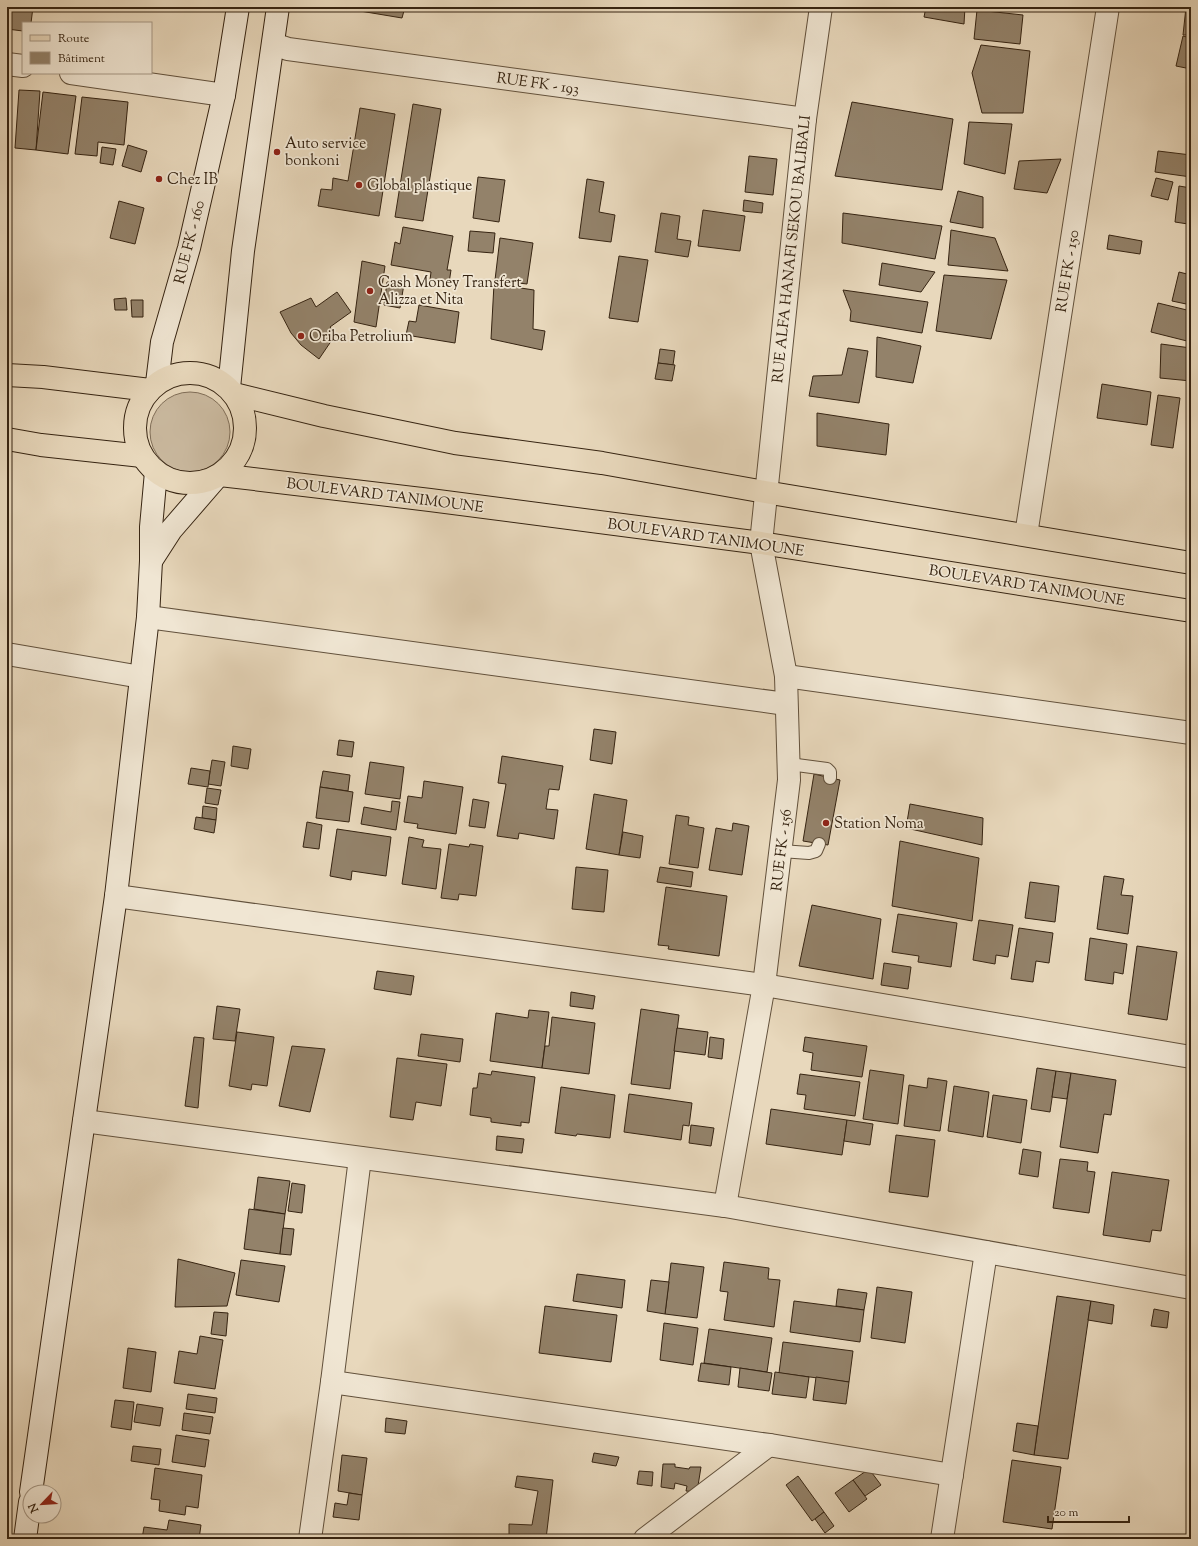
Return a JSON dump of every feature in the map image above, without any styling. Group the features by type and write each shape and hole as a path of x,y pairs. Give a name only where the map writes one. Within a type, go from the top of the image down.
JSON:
{"main road":[{"path":"231,391 243,410 246,429 243,447 234,463 218,476 201,483 185,484 170,480 149,464 137,443 135,428 136,414 141,401 153,386 168,377 181,373 194,372 213,378 231,391 324,416 455,443 602,463 1191,563"},
{"path":"7,375 153,386"},
{"path":"7,439 149,464"},
{"name":"BOULEVARD TANIMOUNE","path":"218,476 422,499 761,543 1191,611"}],"street":[{"name":"RUE FK - 160","path":"153,386 162,342 189,248 224,95 238,7"},
{"path":"231,391 243,251 278,7"},
{"name":"RUE ALFA HANAFI SEKOU BALIBALI","path":"766,492 805,119 821,7"},
{"name":"RUE FK - 150","path":"1026,535 1108,7"},
{"name":"RUE FK - 193","path":"273,44 288,48 805,119"},
{"path":"7,64 22,66"},
{"path":"78,74 224,95"},
{"path":"32,1484 116,896 148,617 151,561 149,464"},
{"path":"151,561 171,530 218,476"},
{"name":"RUE FK - 156","path":"725,1206 764,985 790,764 786,704 786,676 761,543 766,492"},
{"path":"148,617 786,704"},
{"path":"7,654 141,677"},
{"path":"786,676 1191,733"},
{"path":"116,896 764,985 1191,1057"},
{"path":"84,1121 725,1206 1191,1288"},
{"path":"310,1539 332,1382 360,1158"},
{"path":"942,1539 986,1252"},
{"path":"332,1382 769,1445 952,1475"},
{"path":"645,1539 769,1445"},
{"path":"25,1539 27,1524"}],"lane":[{"path":"790,764 827,769 830,772 830,778"},
{"path":"781,850 809,853 816,851 819,844"}],"shaded area":[{"path":"182,392 198,392 219,403 230,424 230,440 219,461 198,472 182,472 168,466 161,461 156,454 150,440 150,424 156,410 161,403 168,398"}],"building":[{"path":"7,7 33,7 31,22 22,22 22,31 7,29"},
{"path":"360,7 405,7 402,18 360,11"},
{"path":"926,7 965,7 964,24 924,17"},
{"path":"1186,7 1191,7 1191,35 1183,35"},
{"path":"977,10 1023,15 1020,44 974,39"},
{"path":"1183,36 1191,38 1191,69 1176,66"},
{"path":"981,45 1030,51 1023,113 982,113 972,73"},
{"path":"19,90 40,91 36,150 15,148"},
{"path":"43,92 76,96 68,154 36,150"},
{"path":"82,97 128,102 124,145 98,142 97,156 75,154"},
{"path":"852,102 953,119 942,190 835,176"},
{"path":"413,104 441,109 423,221 395,217"},
{"path":"360,108 395,114 379,216 318,206 321,189 332,190 333,178 348,181"},
{"path":"969,122 1012,124 1005,174 964,164"},
{"path":"128,145 147,151 141,172 122,166"},
{"path":"102,147 116,149 113,165 100,163"},
{"path":"1158,151 1191,155 1191,177 1155,172"},
{"path":"749,156 777,159 773,195 745,192"},
{"path":"1061,159 1047,193 1014,189 1019,161"},
{"path":"478,177 505,180 499,222 473,218"},
{"path":"1156,178 1173,182 1168,200 1151,196"},
{"path":"587,179 604,182 599,212 615,215 611,242 579,238"},
{"path":"1179,186 1191,188 1191,205 1188,224 1175,222"},
{"path":"958,191 983,197 983,228 950,222"},
{"path":"744,200 763,203 762,213 743,211"},
{"path":"119,201 144,208 135,244 110,238"},
{"path":"703,210 745,216 740,251 698,246"},
{"path":"661,213 680,216 677,239 691,241 688,257 655,252"},
{"path":"843,213 942,226 935,259 842,243"},
{"path":"403,227 453,236 447,270 451,270 449,283 430,280 431,272 391,265 395,242 400,244"},
{"path":"951,230 995,238 1008,271 948,265"},
{"path":"470,231 495,233 493,253 468,251"},
{"path":"1109,235 1142,241 1140,254 1107,249"},
{"path":"500,238 533,243 527,284 495,280"},
{"path":"619,256 648,260 638,322 609,318"},
{"name":"Cash Money Transfert Alizza et Nita","path":"362,261 385,266 376,327 354,322"},
{"path":"882,263 935,272 921,292 879,285"},
{"path":"1179,272 1191,275 1191,305 1172,301"},
{"path":"944,275 1007,280 991,339 936,331"},
{"path":"387,282 404,284 400,308 384,305"},
{"path":"494,284 534,290 533,329 545,331 542,350 491,339"},
{"path":"843,290 928,302 922,333 850,321 851,311"},
{"path":"337,292 351,312 330,327 336,334 319,359 301,345 291,333 280,312 311,298 316,307"},
{"path":"126,298 127,310 115,310 114,299"},
{"path":"131,300 143,300 143,317 132,317"},
{"path":"1158,303 1191,311 1191,342 1151,332"},
{"path":"419,305 459,312 455,343 406,335 409,321 416,322"},
{"path":"877,337 921,346 913,383 876,377"},
{"path":"1161,344 1191,348 1191,381 1160,378"},
{"path":"848,348 868,351 859,403 809,396 813,376 842,375"},
{"path":"660,349 675,351 673,365 658,363"},
{"path":"658,363 675,365 672,381 655,379"},
{"path":"1102,384 1151,392 1147,425 1097,418"},
{"path":"1158,395 1180,398 1173,448 1151,445"},
{"path":"817,413 889,424 886,455 817,446"},
{"path":"594,729 616,732 612,764 590,760"},
{"path":"339,740 354,742 352,757 337,755"},
{"path":"233,746 251,749 248,769 231,766"},
{"path":"502,756 563,766 559,790 549,789 546,809 558,810 554,839 519,833 518,839 497,836 506,784 498,783"},
{"path":"212,760 225,762 221,786 208,784"},
{"path":"370,762 404,767 400,799 365,794"},
{"path":"191,768 210,771 208,787 188,784"},
{"path":"323,771 350,775 348,791 320,787"},
{"path":"814,774 840,780 828,845 803,841"},
{"path":"424,781 463,787 456,834 417,828 418,824 404,822 408,796 422,798"},
{"path":"320,787 353,792 349,822 316,818"},
{"path":"207,788 221,790 218,805 205,803"},
{"path":"594,794 627,800 619,855 586,849"},
{"path":"473,799 489,802 485,828 469,826"},
{"path":"392,801 400,802 396,830 361,824 364,807 391,812"},
{"path":"910,804 983,818 982,845 906,828"},
{"path":"203,806 217,808 216,820 202,818"},
{"path":"676,815 689,817 688,825 704,828 698,868 669,864"},
{"path":"196,817 216,820 214,833 194,829"},
{"path":"307,822 322,825 319,849 303,847"},
{"path":"733,823 749,826 742,875 709,870 716,828 732,831"},
{"path":"337,829 391,837 386,876 352,871 351,880 330,876"},
{"path":"623,832 643,836 640,858 619,855"},
{"path":"409,837 424,840 422,847 441,849 436,889 402,884"},
{"path":"900,841 979,858 972,921 892,906"},
{"path":"449,844 469,847 470,844 483,846 476,896 459,894 458,900 441,898"},
{"path":"576,867 608,870 604,912 572,909"},
{"path":"660,867 693,872 691,887 657,882"},
{"path":"1104,876 1124,879 1121,895 1133,896 1128,934 1097,929"},
{"path":"1030,882 1059,886 1055,922 1025,918"},
{"path":"666,887 727,896 719,956 668,949 669,946 658,945"},
{"path":"812,905 881,919 873,979 799,966"},
{"path":"898,914 957,923 951,967 918,962 919,956 892,952"},
{"path":"979,920 1013,925 1008,957 996,955 995,964 973,960"},
{"path":"1019,928 1053,933 1049,963 1036,961 1033,982 1011,979"},
{"path":"1090,938 1127,944 1123,974 1114,972 1113,984 1085,980"},
{"path":"1137,946 1177,952 1167,1020 1128,1014"},
{"path":"884,963 911,967 908,989 881,985"},
{"path":"377,971 414,976 411,995 374,989"},
{"path":"571,992 595,996 593,1009 570,1006"},
{"path":"217,1006 240,1009 235,1041 213,1039"},
{"path":"641,1009 679,1015 670,1089 631,1084"},
{"path":"529,1010 549,1012 542,1068 490,1061 496,1013 528,1018"},
{"path":"552,1017 595,1023 589,1074 542,1068 545,1046 549,1046"},
{"path":"677,1028 708,1032 705,1055 674,1051"},
{"path":"237,1032 274,1037 267,1086 252,1084 251,1090 229,1086"},
{"path":"421,1034 463,1039 460,1062 418,1056"},
{"path":"194,1037 204,1038 198,1108 185,1106"},
{"path":"710,1037 724,1039 722,1059 708,1057"},
{"path":"805,1037 867,1046 862,1077 811,1070 813,1053 803,1051"},
{"path":"292,1046 325,1049 310,1112 279,1106"},
{"path":"397,1058 447,1064 441,1106 416,1102 413,1120 390,1117"},
{"path":"1037,1068 1056,1071 1050,1112 1031,1109"},
{"path":"870,1070 904,1075 898,1124 863,1119"},
{"path":"492,1071 535,1077 529,1123 521,1122 521,1126 491,1122 491,1118 470,1115 473,1088 477,1088 479,1073 491,1075"},
{"path":"1056,1071 1071,1073 1067,1099 1052,1097"},
{"path":"1071,1073 1116,1080 1111,1115 1104,1114 1098,1153 1060,1147"},
{"path":"800,1074 860,1082 855,1116 804,1109 806,1095 797,1094"},
{"path":"928,1078 947,1081 940,1131 904,1126 909,1085 927,1088"},
{"path":"954,1086 989,1092 983,1137 948,1131"},
{"path":"561,1087 615,1095 610,1138 555,1133"},
{"path":"629,1094 692,1103 689,1126 683,1125 681,1140 624,1132"},
{"path":"993,1095 1027,1100 1021,1143 987,1137"},
{"path":"771,1109 847,1120 842,1155 766,1144"},
{"path":"847,1120 873,1124 870,1145 844,1141"},
{"path":"691,1125 714,1128 711,1146 689,1143"},
{"path":"896,1135 935,1140 928,1197 889,1192"},
{"path":"497,1136 524,1139 522,1153 496,1150"},
{"path":"1023,1149 1041,1152 1038,1177 1019,1174"},
{"path":"1060,1159 1088,1162 1087,1171 1095,1172 1089,1213 1053,1208"},
{"path":"1112,1172 1169,1180 1161,1231 1152,1230 1150,1242 1103,1235"},
{"path":"258,1177 290,1181 285,1214 254,1209"},
{"path":"292,1183 305,1185 302,1213 288,1211"},
{"path":"249,1209 285,1214 280,1254 244,1249"},
{"path":"283,1228 294,1229 291,1255 280,1254"},
{"path":"178,1259 235,1273 227,1306 175,1307"},
{"path":"241,1260 285,1266 279,1302 236,1295"},
{"path":"724,1262 769,1268 768,1279 780,1280 774,1327 724,1320 728,1292 720,1291"},
{"path":"671,1263 704,1267 697,1318 665,1314"},
{"path":"577,1274 625,1280 622,1308 573,1301"},
{"path":"651,1280 669,1282 665,1314 647,1311"},
{"path":"877,1287 912,1292 905,1343 871,1338"},
{"path":"838,1289 867,1293 864,1310 836,1306"},
{"path":"1057,1296 1091,1301 1068,1459 1034,1455"},
{"path":"794,1301 864,1310 860,1342 790,1332"},
{"path":"1091,1301 1114,1305 1112,1324 1088,1320"},
{"path":"545,1306 617,1315 611,1362 539,1353"},
{"path":"1154,1309 1169,1312 1167,1328 1151,1326"},
{"path":"214,1312 228,1313 226,1336 211,1334"},
{"path":"664,1323 698,1328 693,1365 660,1360"},
{"path":"709,1329 772,1338 767,1372 704,1363"},
{"path":"200,1336 223,1340 215,1389 174,1383 179,1351 197,1354"},
{"path":"783,1342 853,1351 849,1382 779,1373"},
{"path":"128,1348 156,1352 151,1392 123,1388"},
{"path":"701,1363 731,1367 729,1385 698,1381"},
{"path":"740,1368 772,1373 769,1391 738,1387"},
{"path":"775,1372 809,1377 806,1398 772,1394"},
{"path":"816,1377 849,1382 846,1404 813,1400"},
{"path":"188,1394 217,1398 215,1413 186,1409"},
{"path":"115,1400 134,1402 131,1430 111,1427"},
{"path":"137,1404 163,1408 160,1426 134,1422"},
{"path":"184,1413 213,1417 210,1434 182,1430"},
{"path":"386,1418 407,1421 405,1434 385,1432"},
{"path":"1017,1423 1038,1426 1034,1455 1013,1451"},
{"path":"176,1435 209,1440 205,1467 172,1462"},
{"path":"133,1446 161,1449 159,1465 131,1461"},
{"path":"594,1453 619,1457 616,1466 592,1462"},
{"path":"342,1455 367,1458 362,1495 338,1491"},
{"path":"1012,1460 1061,1467 1052,1529 1003,1522"},
{"path":"663,1464 675,1464 675,1467 689,1469 690,1467 701,1467 697,1492 686,1491 687,1486 675,1483 674,1489 661,1487"},
{"path":"155,1468 202,1475 198,1508 186,1506 185,1515 159,1511 160,1500 151,1499"},
{"path":"869,1469 881,1485 865,1496 853,1480"},
{"path":"639,1471 653,1472 652,1486 637,1484"},
{"path":"517,1476 553,1480 546,1539 509,1536 509,1524 532,1525 538,1491 515,1487"},
{"path":"798,1476 824,1512 812,1521 786,1485"},
{"path":"853,1480 867,1499 849,1512 835,1493"},
{"path":"349,1493 362,1495 359,1520 333,1517 335,1503 347,1505"},
{"path":"824,1512 834,1526 825,1533 815,1519"},
{"path":"169,1520 201,1525 199,1539 142,1539 144,1527 167,1530"}],"place":[{"name":"Auto service bonkoni","path":"277,152"},
{"name":"Chez IB","path":"159,179"},
{"name":"Global plastique","path":"359,185"},
{"name":"Cash Money Transfert Alizza et Nita","path":"370,291"},
{"name":"Oriba Petrolium","path":"301,336"},
{"name":"Station Noma","path":"826,823"}]}
